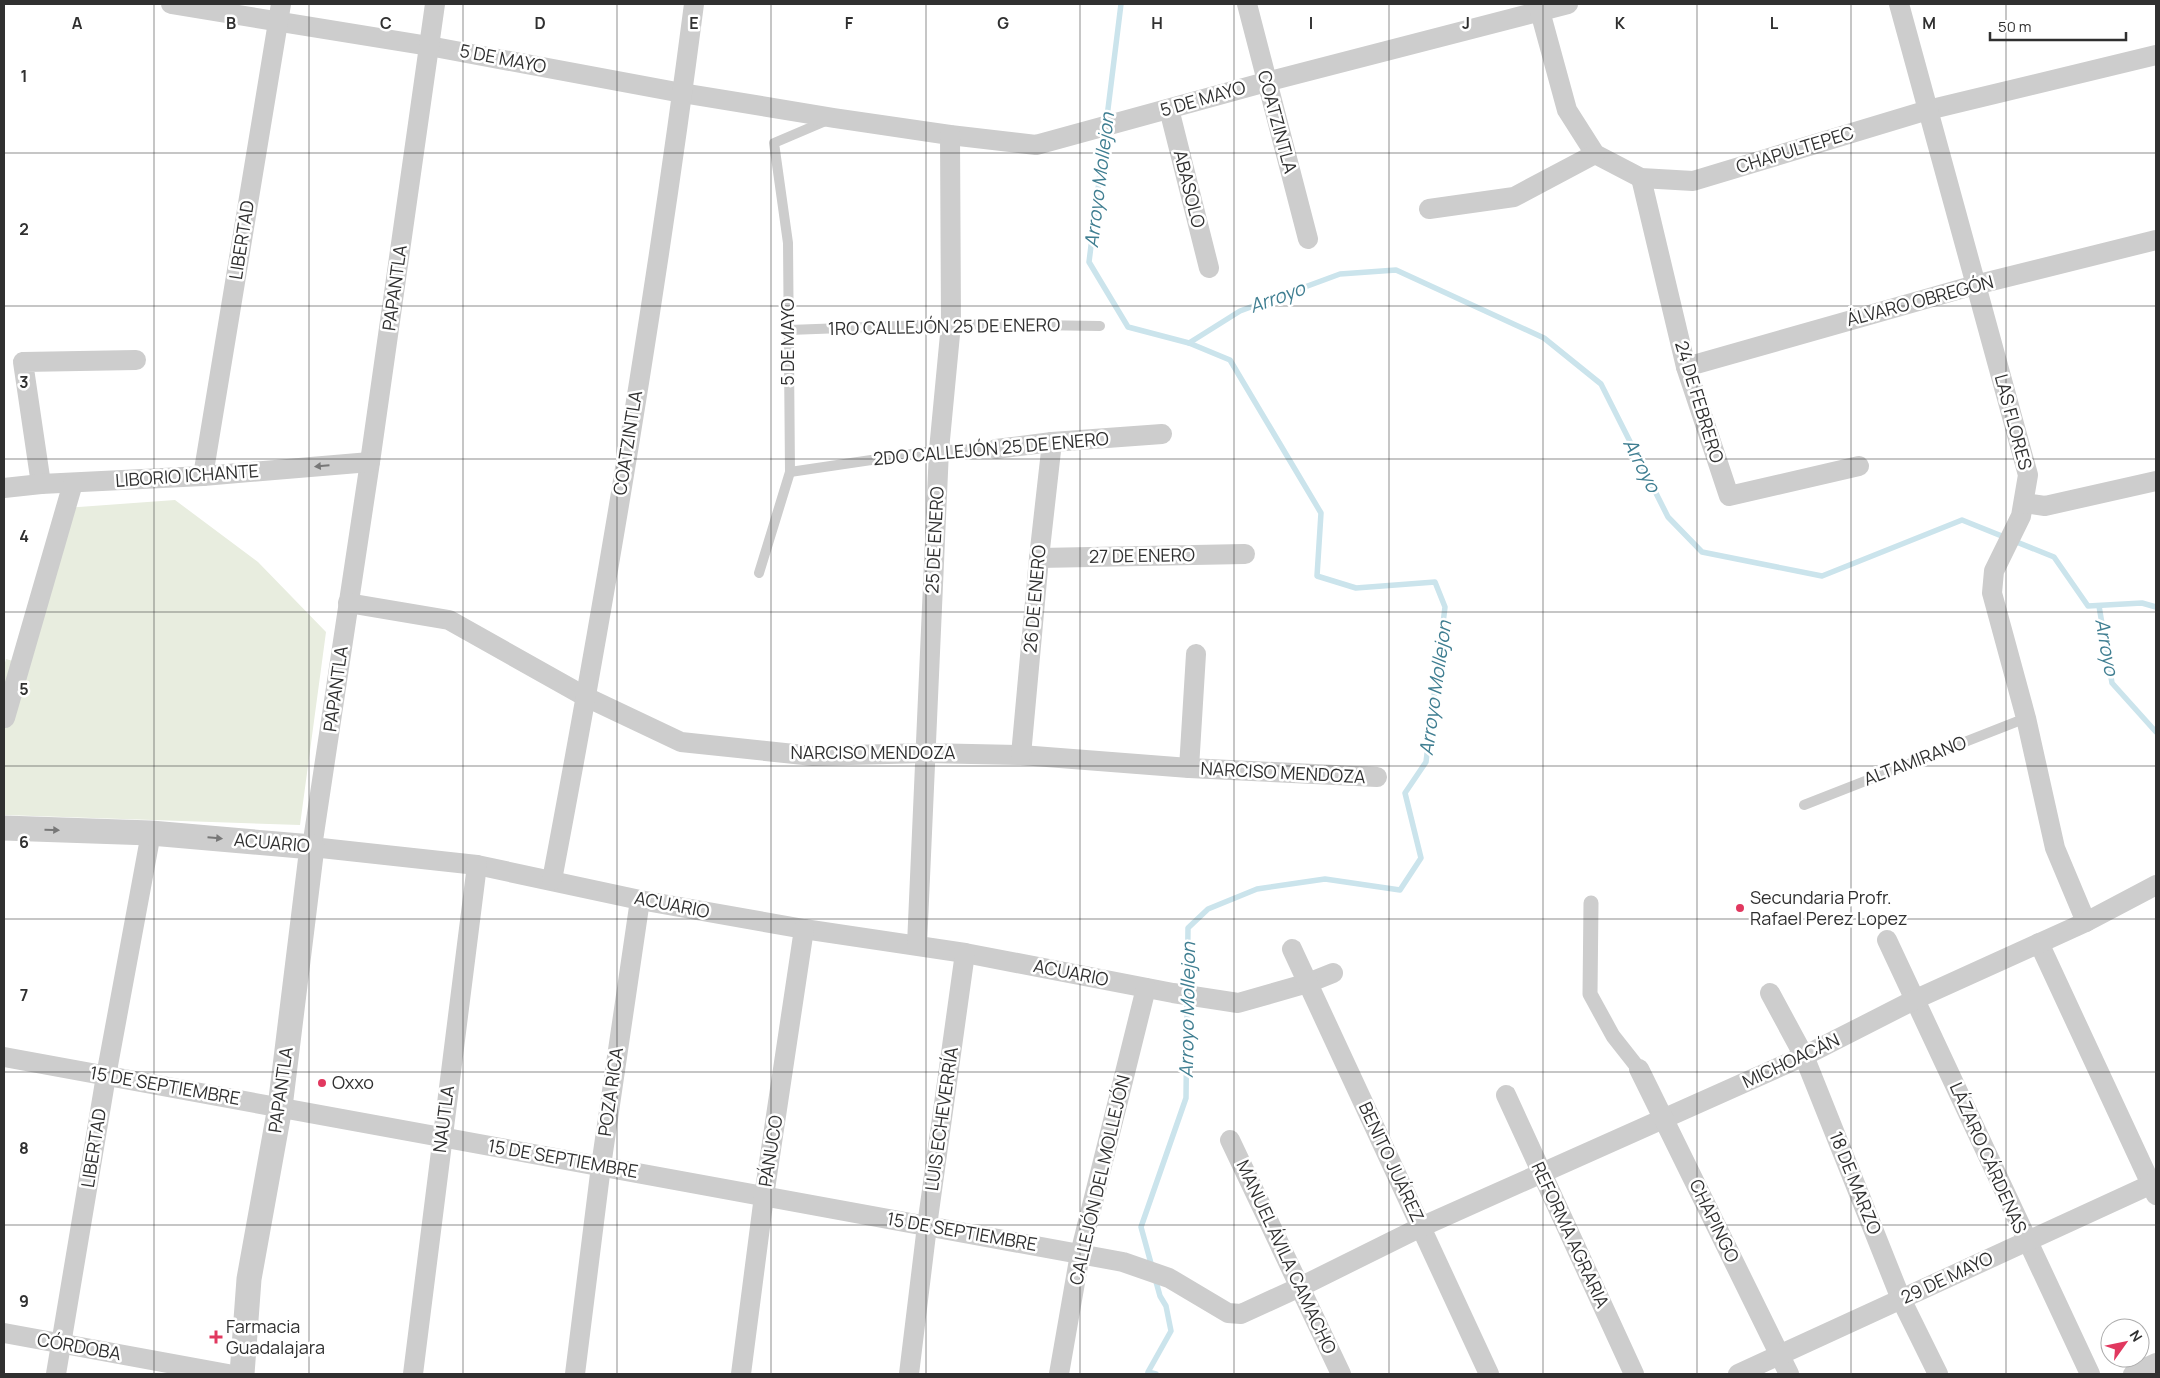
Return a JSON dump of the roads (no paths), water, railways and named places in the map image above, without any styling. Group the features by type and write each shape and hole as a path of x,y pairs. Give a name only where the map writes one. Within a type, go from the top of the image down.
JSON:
{"street":[{"name":"5 DE MAYO","path":"171,4 279,13 429,46 682,93 834,118 1036,145 1539,8 1568,4"},
{"name":"PAPANTLA","path":"242,1374 249,1279 280,1108 312,847 370,462 435,4"},
{"name":"COATZINTLA","path":"552,880 586,697 639,377 694,4"},
{"name":"COATZINTLA","path":"1247,4 1308,239"},
{"name":"LAS FLORES","path":"1899,4 2028,475 2023,509 1994,571 1992,593 2026,718 2055,848 2086,922"},
{"name":"CHAPULTEPEC","path":"1539,8 1567,110 1595,154 1641,178 1693,181 1928,110 2156,55"},
{"name":"LIBERTAD","path":"202,476 279,13"},
{"name":"ABASOLO","path":"1159,111 1209,268"},
{"name":"25 DE ENERO","path":"917,945 940,450 951,324 950,135"},
{"path":"1429,209 1514,197 1595,154"},
{"name":"24 DE FEBRERO","path":"1641,178 1686,367 1729,496 1859,466"},
{"name":"ÁLVARO OBREGÓN","path":"1686,367 1975,285 2156,240"},
{"path":"42,484 23,362 136,360"},
{"name":"2DO CALLEJÓN 25 DE ENERO","path":"996,449 1052,442 1162,434"},
{"name":"26 DE ENERO","path":"1021,755 1039,558 1052,442"},
{"name":"LIBORIO ICHANTE","path":"4,488 42,484 202,476 370,462"},
{"path":"2023,509 2045,506 2156,481"},
{"path":"4,718 73,483"},
{"name":"27 DE ENERO","path":"1039,558 1245,554"},
{"name":"NARCISO MENDOZA","path":"348,602 449,620 586,697 681,742 813,756 925,753 1021,755 1188,768 1377,777"},
{"name":"NARCISO MENDOZA","path":"1188,768 1196,654"},
{"name":"ACUARIO","path":"4,828 151,833 312,847 477,865 640,900 804,929 965,953 1173,993 1238,1002 1308,983 1333,973"},
{"name":"LIBERTAD","path":"56,1374 106,1076 151,833"},
{"name":"NAUTLA","path":"413,1374 477,865"},
{"name":"MICHOACÁN","path":"1228,1313 1241,1314 1421,1227 1804,1056 1916,999 2086,922 2156,885"},
{"name":"POZA RICA","path":"575,1374 601,1166 640,900"},
{"path":"1592,904 1590,994 1613,1036 1639,1069"},
{"name":"PÁNUCO","path":"740,1374 764,1196 804,929"},
{"name":"LÁZARO CÁRDENAS","path":"1887,940 1916,999 2026,1242 2090,1374"},
{"path":"2039,943 2154,1187"},
{"name":"BENITO JUÁREZ","path":"1292,949 1489,1374"},
{"name":"LUIS ECHEVERRÍA","path":"909,1374 927,1226 965,953"},
{"name":"CALLEJÓN DEL MOLLEJÓN","path":"1060,1374 1080,1254 1146,988"},
{"name":"18 DE MARZO","path":"1770,992 1804,1056 1901,1299 1938,1374"},
{"name":"15 DE SEPTIEMBRE","path":"4,1057 1123,1262 1169,1278 1228,1313"},
{"name":"CHAPINGO","path":"1639,1069 1789,1374"},
{"name":"REFORMA AGRARIA","path":"1506,1095 1634,1374"},
{"name":"MANUEL ÁVILA CAMACHO","path":"1230,1140 1341,1374"},
{"name":"29 DE MAYO","path":"1738,1374 2026,1242 2154,1187"},
{"name":"CÓRDOBA","path":"4,1333 62,1344 152,1367 228,1374"},
{"path":"2133,1374 2156,1363"}],"lane":[{"name":"5 DE MAYO","path":"760,573 790,472 788,243 774,143 834,118"},
{"name":"1RO CALLEJÓN 25 DE ENERO","path":"789,330 951,324 1100,326"},
{"name":"2DO CALLEJÓN 25 DE ENERO","path":"790,472 940,450 996,449"},
{"name":"ALTAMIRANO","path":"1804,805 2026,718"}],"waterway":[{"name":"Arroyo Mollejon","path":"1121,4 1089,262 1128,327 1189,343 1230,360 1321,513 1317,576 1356,588 1435,582 1445,607 1426,762 1405,793 1421,858 1400,890 1325,879 1257,889 1208,909 1188,928 1186,1098 1141,1227 1152,1267"},
{"name":"Arroyo","path":"1189,343 1240,311 1340,274 1396,270 1544,338 1601,384 1668,517 1702,552 1822,576 1962,520 2054,557 2088,606 2142,603 2156,607"},
{"name":"Arroyo","path":"2099,606 2112,683 2156,732"},
{"name":"Arroyo Mollejon","path":"1155,1278 1160,1296 1166,1306 1171,1331 1148,1372 1156,1374"}],"place":[{"name":"Secundaria Profr. Rafael Perez Lopez","path":"1740,908"},
{"name":"Oxxo","path":"322,1083"},
{"name":"Farmacia Guadalajara","path":"216,1337"}]}
